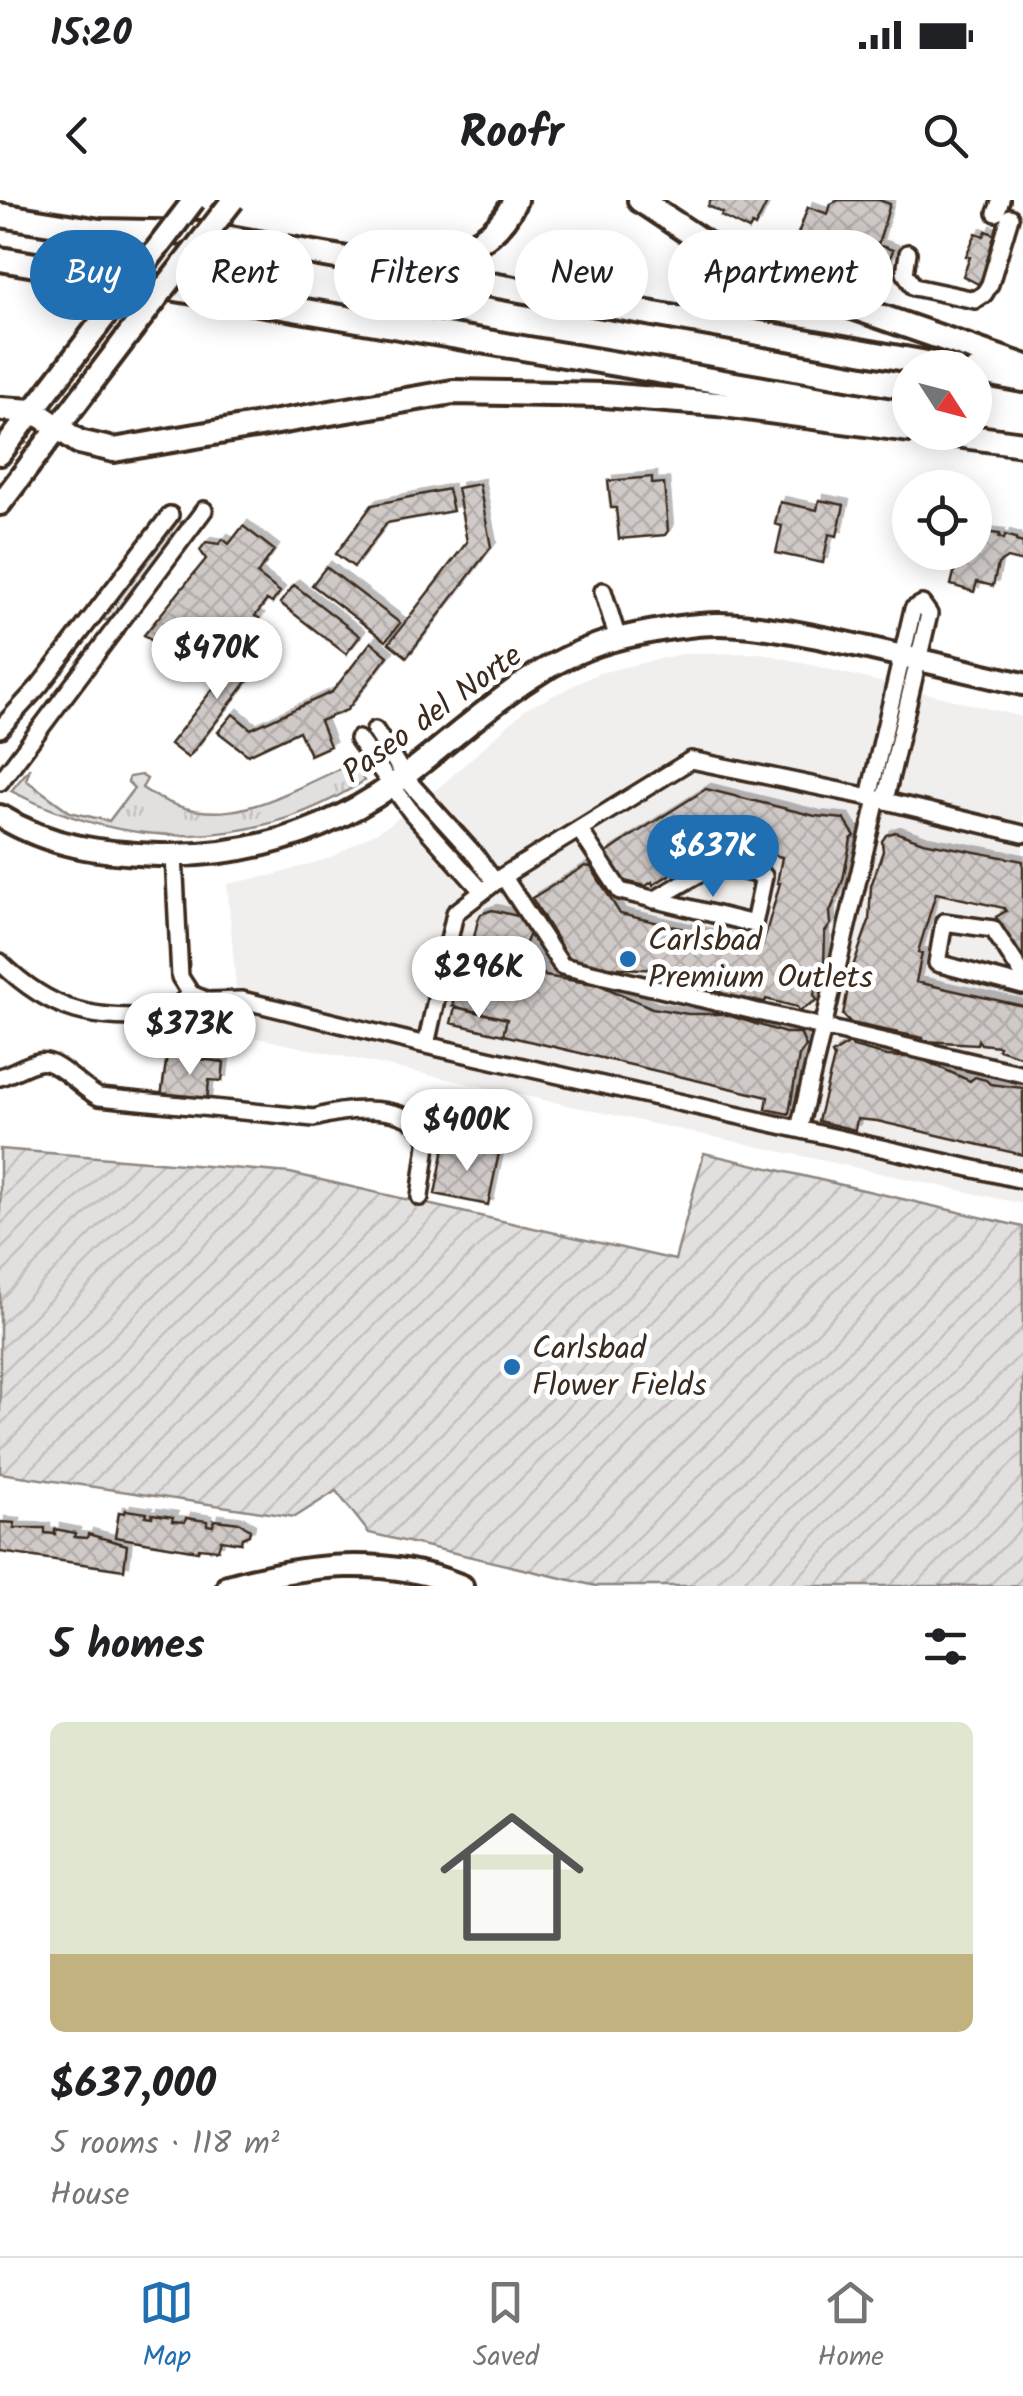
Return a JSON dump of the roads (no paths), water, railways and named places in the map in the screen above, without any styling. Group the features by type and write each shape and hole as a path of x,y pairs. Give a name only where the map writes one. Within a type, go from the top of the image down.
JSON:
{"highway":[{"path":"314,246 422,258 457,253 488,236 516,200"},
{"path":"640,200 718,252 781,282 1023,366"},
{"path":"0,215 100,232 176,233"},
{"path":"314,252 892,357"},
{"path":"0,259 892,411"},
{"path":"992,374 1023,380"},
{"path":"0,410 34,411 80,442 114,450 453,392 604,395 717,404 892,428"},
{"path":"992,428 1023,433"},
{"path":"992,440 1023,444"}],"main road":[{"path":"0,454 194,200"},
{"path":"0,504 233,200"},
{"name":"Paseo del Norte","path":"0,816 58,843 96,852 200,856 242,850 311,831 350,812 398,780 532,676 582,650 618,639 716,624 791,630 1023,684"},
{"path":"228,1586 342,1566 430,1573 462,1586"}],"street":[{"path":"908,253 905,273 914,286 975,300 990,284 1003,210"},
{"path":"0,782 204,510"},
{"path":"0,730 170,515"},
{"path":"603,591 618,639"},
{"path":"799,1129 910,658"},
{"path":"375,730 398,780"},
{"path":"358,738 476,855 493,883 562,966 1023,1074"},
{"path":"426,1046 454,913 493,883 691,760 1023,834"},
{"path":"578,829 620,891 654,900 754,924 764,876 716,864 654,900"},
{"path":"174,855 180,977 191,994 208,1001 242,1000 426,1046 1023,1180"},
{"path":"1023,975 993,929 944,922 937,963 1023,986"},
{"path":"0,962 24,986 60,1008 96,1016 166,1016 191,994"},
{"path":"0,1077 40,1061 49,1062 82,1090 98,1097 314,1118 342,1109 386,1112 418,1124 428,1138 420,1197"}],"place":[{"name":"Carlsbad Premium Outlets","path":"628,959"},
{"name":"Carlsbad Flower Fields","path":"512,1367"}]}
